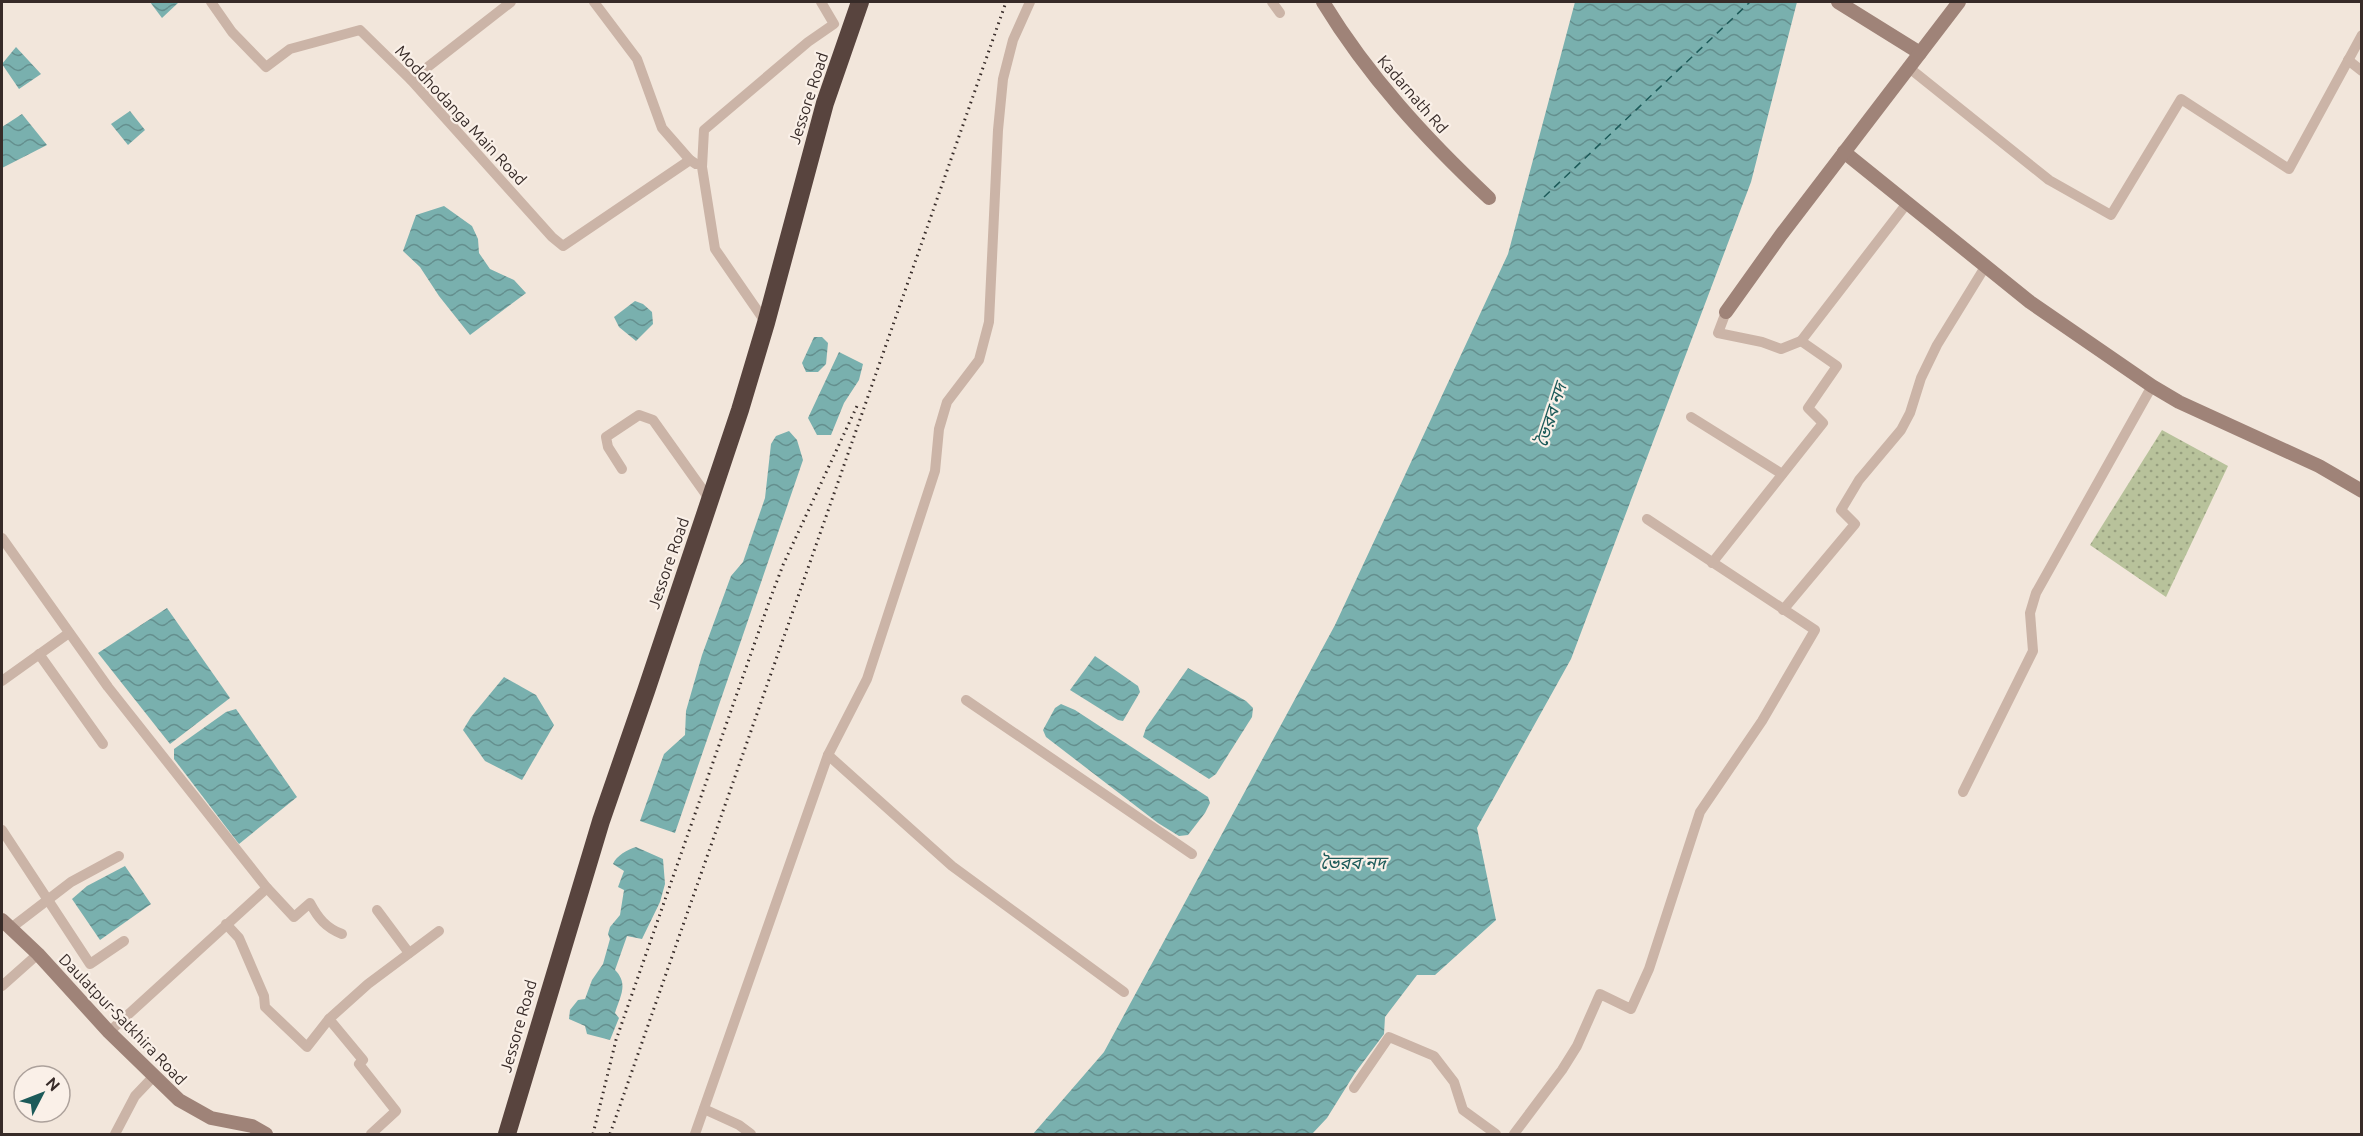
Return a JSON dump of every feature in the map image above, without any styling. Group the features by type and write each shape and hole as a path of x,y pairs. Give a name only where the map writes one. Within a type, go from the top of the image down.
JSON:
{"highway":[{"name":"Jessore Road","path":"507,1134 594,841 710,500 766,323 825,103 860,2"},
{"name":"Jessore Road","path":"519,1134 608,824 658,683 744,422 773,327 831,111 869,2"}],"main road":[{"name":"Kadarnath Rd","path":"1323,2 1342,33 1400,108 1489,198"},
{"path":"1838,2 1920,53"},
{"path":"1726,312 1844,152 1959,2"},
{"path":"1844,152 1985,267 2152,386 2179,402 2319,466 2361,491"},
{"name":"Daulatpur-Satkhira Road","path":"6,924 38,954 109,1032 179,1100 211,1118 252,1126 266,1134"}],"street":[{"name":"Moddhodanga Main Road","path":"211,2 232,32 266,67 290,49 360,30 411,80 552,237 563,246 690,160"},
{"path":"411,80 511,2"},
{"path":"594,2 637,59 662,129 690,160 702,167"},
{"path":"766,323 715,249 702,167 704,130 808,42 834,24 821,2"},
{"path":"694,1134 828,755 867,679 936,471 939,429 947,402 979,360 989,322 998,130 1003,79 1013,40 1030,2"},
{"path":"1272,2 1280,13"},
{"path":"1908,68 2049,180 2111,215 2181,99 2289,169 2361,35"},
{"path":"2348,60 2361,71"},
{"path":"1726,312 1718,333 1762,342 1781,349 1801,341 1908,202"},
{"path":"1783,610 1855,524 1841,510 1847,497 1901,430 1910,413 1921,378 1937,345 1985,267"},
{"path":"1712,563 1823,423 1808,408 1837,366 1801,341"},
{"path":"1963,792 2033,651 2030,613 2036,593 2152,386"},
{"path":"622,468 608,447 606,437 639,415 653,420 710,500"},
{"path":"1691,417 1782,474"},
{"path":"1514,1134 1562,1070 1600,994 1631,1009 1649,969 1700,812 1762,722 1815,630 1647,519"},
{"path":"2,538 108,687 267,888 294,917 310,903 320,920 332,931 342,934"},
{"path":"2,681 69,633"},
{"path":"39,654 103,744"},
{"path":"966,700 1192,854"},
{"path":"828,755 952,866 1124,992"},
{"path":"2,831 90,964 124,941"},
{"path":"6,924 48,900 71,882 119,856"},
{"path":"109,1032 267,888"},
{"path":"377,909 409,953"},
{"path":"226,924 239,938 264,996 266,1007 307,1047 329,1019 368,984 439,931"},
{"path":"2,986 38,954"},
{"path":"329,1019 363,1060 359,1064 396,1111 371,1134"},
{"path":"1354,1088 1389,1037 1434,1056 1454,1082 1463,1110 1496,1134"},
{"path":"115,1134 135,1096 154,1076"},
{"path":"704,1109 739,1125 751,1134"}],"green space":[{"path":"2162,430 2228,466 2166,597 2090,545"}],"water":[{"path":"150,2 179,2 162,18"},
{"name":"ভৈরব নদ","path":"1575,2 1797,2 1751,182 1571,659 1477,828 1496,920 1435,975 1417,975 1385,1017 1384,1034 1355,1073 1327,1118 1312,1134 1033,1134 1104,1052 1335,625 1508,254"},
{"path":"16,47 41,74 19,89 2,64"},
{"path":"130,111 145,130 128,145 111,124"},
{"path":"22,114 47,145 2,168 2,127"},
{"path":"444,206 472,226 478,239 479,253 490,269 514,280 526,293 470,335 439,296 420,267 403,251 416,215"},
{"path":"635,301 643,304 652,312 653,324 636,341 619,327 614,317"},
{"path":"814,337 822,337 828,343 826,364 818,372 806,372 802,363"},
{"path":"839,352 863,364 859,380 844,403 831,435 817,435 808,418"},
{"path":"789,431 797,440 803,460 675,833 640,821 664,754 685,735 686,711 702,655 731,576 743,562 765,498 771,444 776,436"},
{"path":"167,608 230,698 170,744 98,653"},
{"path":"1095,656 1138,686 1140,692 1123,721 1070,690"},
{"path":"1188,668 1246,701 1253,708 1252,717 1216,774 1209,779 1143,737 1146,728"},
{"path":"504,677 536,695 554,725 522,780 485,761 463,730"},
{"path":"1061,704 1075,710 1208,797 1210,803 1205,813 1188,835 1179,836 1158,823 1046,737 1043,730 1055,708"},
{"path":"236,709 297,797 239,844 174,759 174,749 226,712"},
{"path":"636,847 663,859 665,884 660,902 642,939 627,936 615,970 622,980 622,990 615,1013 619,1018 610,1040 587,1034 585,1026 569,1019 570,1010 578,1000 585,999 592,980 603,964 610,939 608,934 610,927 620,915 624,890 618,887 624,871 613,864 623,853"},
{"path":"125,866 151,904 100,940 72,899 87,886"}],"ferry route":[{"path":"1544,197 1750,2"}],"railway":[{"path":"610,1134 1006,2"},
{"path":"593,1134 616,1040 769,602 783,565 857,406"}]}
